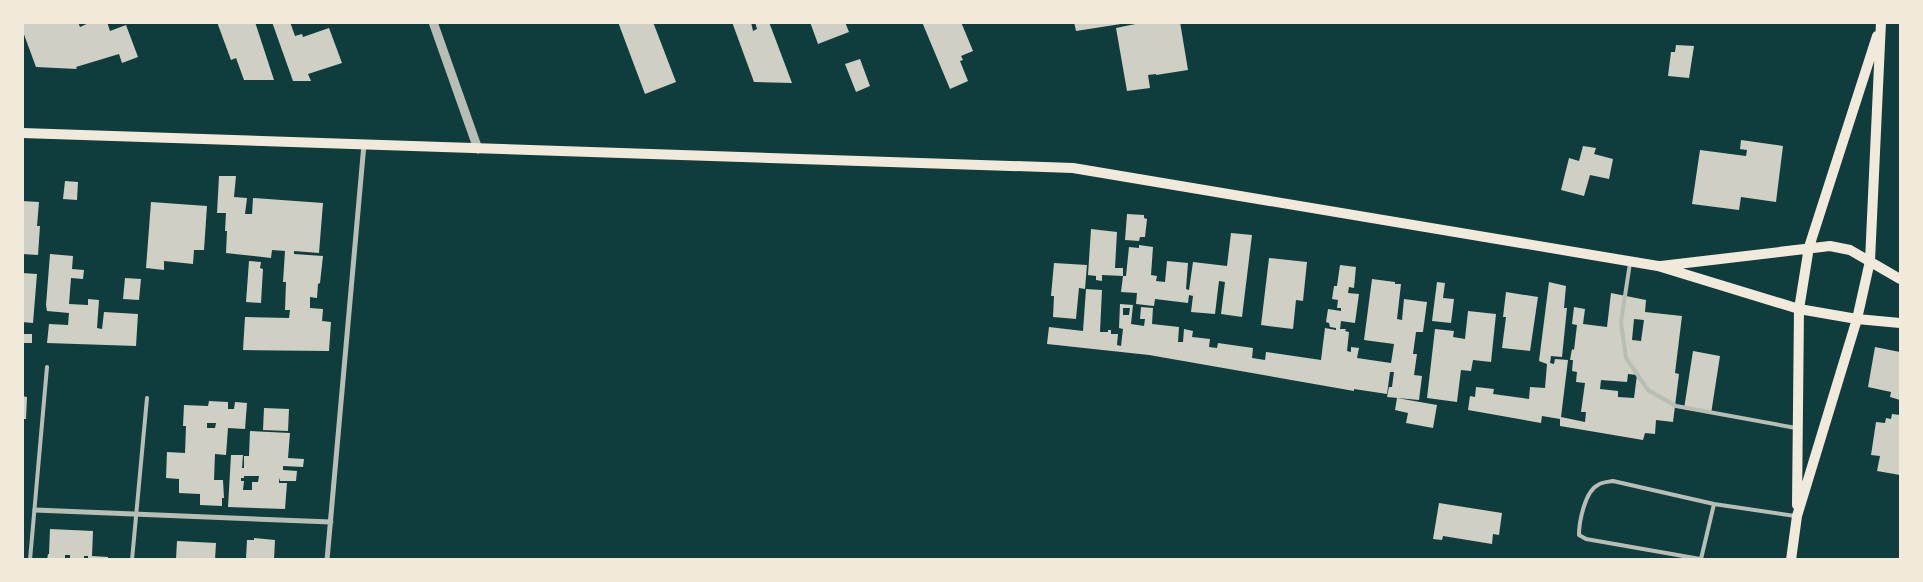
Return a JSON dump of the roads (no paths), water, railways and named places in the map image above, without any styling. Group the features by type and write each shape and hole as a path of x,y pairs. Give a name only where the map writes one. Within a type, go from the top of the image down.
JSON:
{"main road":[{"path":"1798,516 1799,309 1809,247 1881,23"},
{"path":"1791,560 1798,516 1857,319 1870,261 1881,23"},
{"path":"22,133 1073,168 1658,266 1799,309 1857,319 1900,323"},
{"path":"1658,266 1830,246 1850,250 1900,279"}],"street":[{"path":"433,22 478,149"},
{"path":"327,560 364,144"},
{"path":"34,510 331,522"}],"lane":[{"path":"1630,262 1622,322 1626,358 1648,390 1676,406 1798,429"},
{"path":"30,560 47,367"},
{"path":"132,560 147,398"},
{"path":"1706,560 1586,539 1579,535 1579,524 1590,491 1598,484 1613,481 1714,504 1798,516"},
{"path":"1701,559 1714,504"}]}
